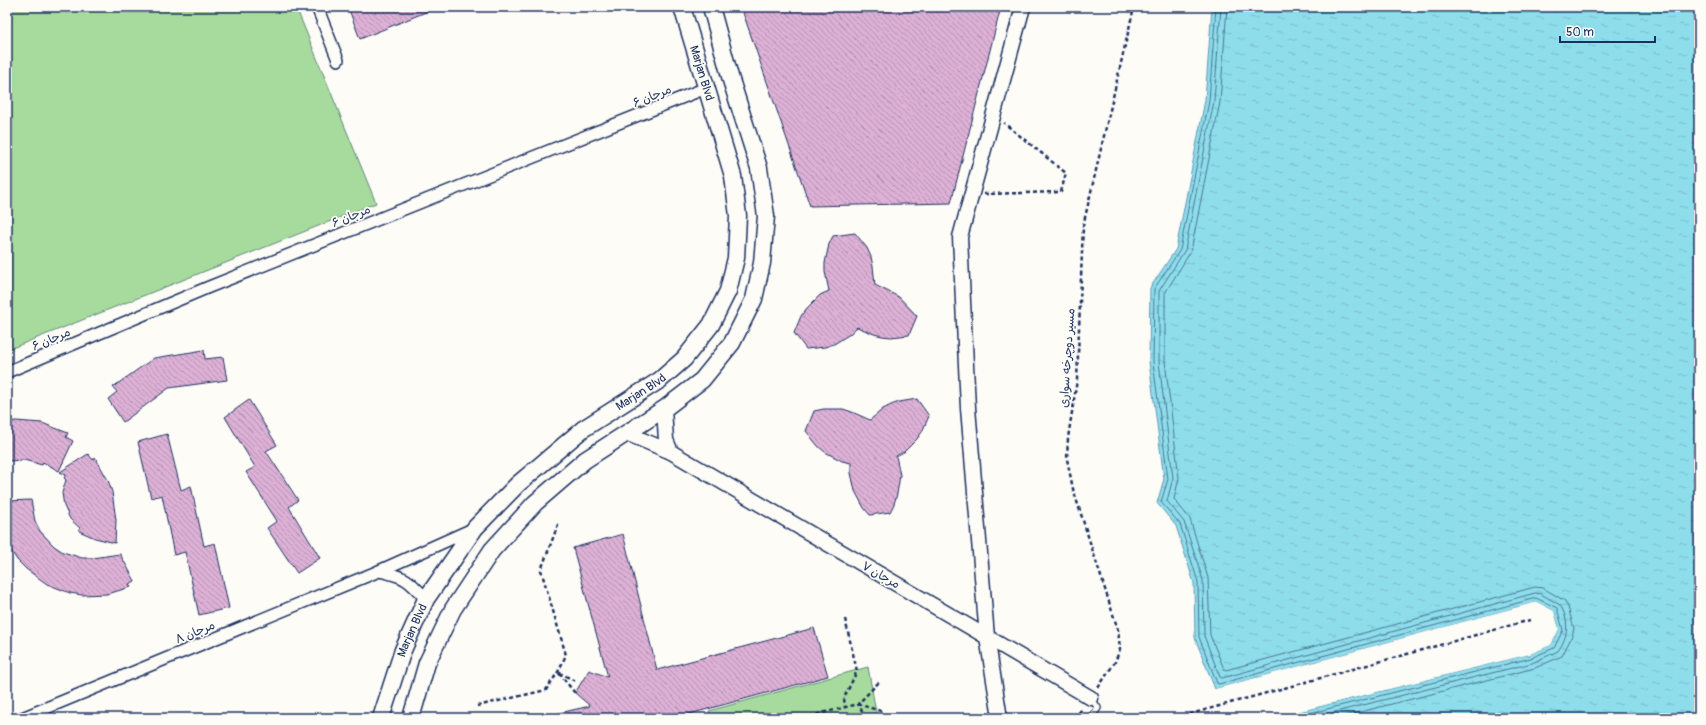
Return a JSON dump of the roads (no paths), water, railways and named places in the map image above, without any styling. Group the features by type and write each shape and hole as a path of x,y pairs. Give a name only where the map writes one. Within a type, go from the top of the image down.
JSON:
{"main road":[{"name":"Marjan Blvd","path":"381,718 403,650 426,599 475,528 518,484 583,429 660,380 684,359 711,325 728,291 736,258 738,216 733,176 682,7"},
{"name":"Marjan Blvd","path":"411,718 426,663 453,609 492,550 535,503 585,460 664,409 702,380 732,343 754,299 762,263 766,216 759,168 730,80 711,7"},
{"path":"706,88 730,80"}],"street":[{"path":"317,7 338,60"},
{"path":"1000,718 987,637 968,408 960,237 1023,7"},
{"name":"مرجان ۶","path":"7,372 209,287 706,88"},
{"path":"664,409 666,440 671,452"},
{"name":"مرجان ۷","path":"626,433 671,452 1091,698"},
{"name":"مرجان ۸","path":"22,718 379,571 475,528"},
{"path":"379,571 401,576 412,583 426,599"}],"lane":[{"path":"1091,698 1098,708 1091,718"}],"water":[{"path":"1212,7 1699,7 1699,718 1274,718 1530,654 1551,645 1559,629 1554,611 1537,602 1215,689 1195,638 1194,583 1176,526 1157,503 1164,479 1149,362 1150,288 1176,249 1205,100"}]}
